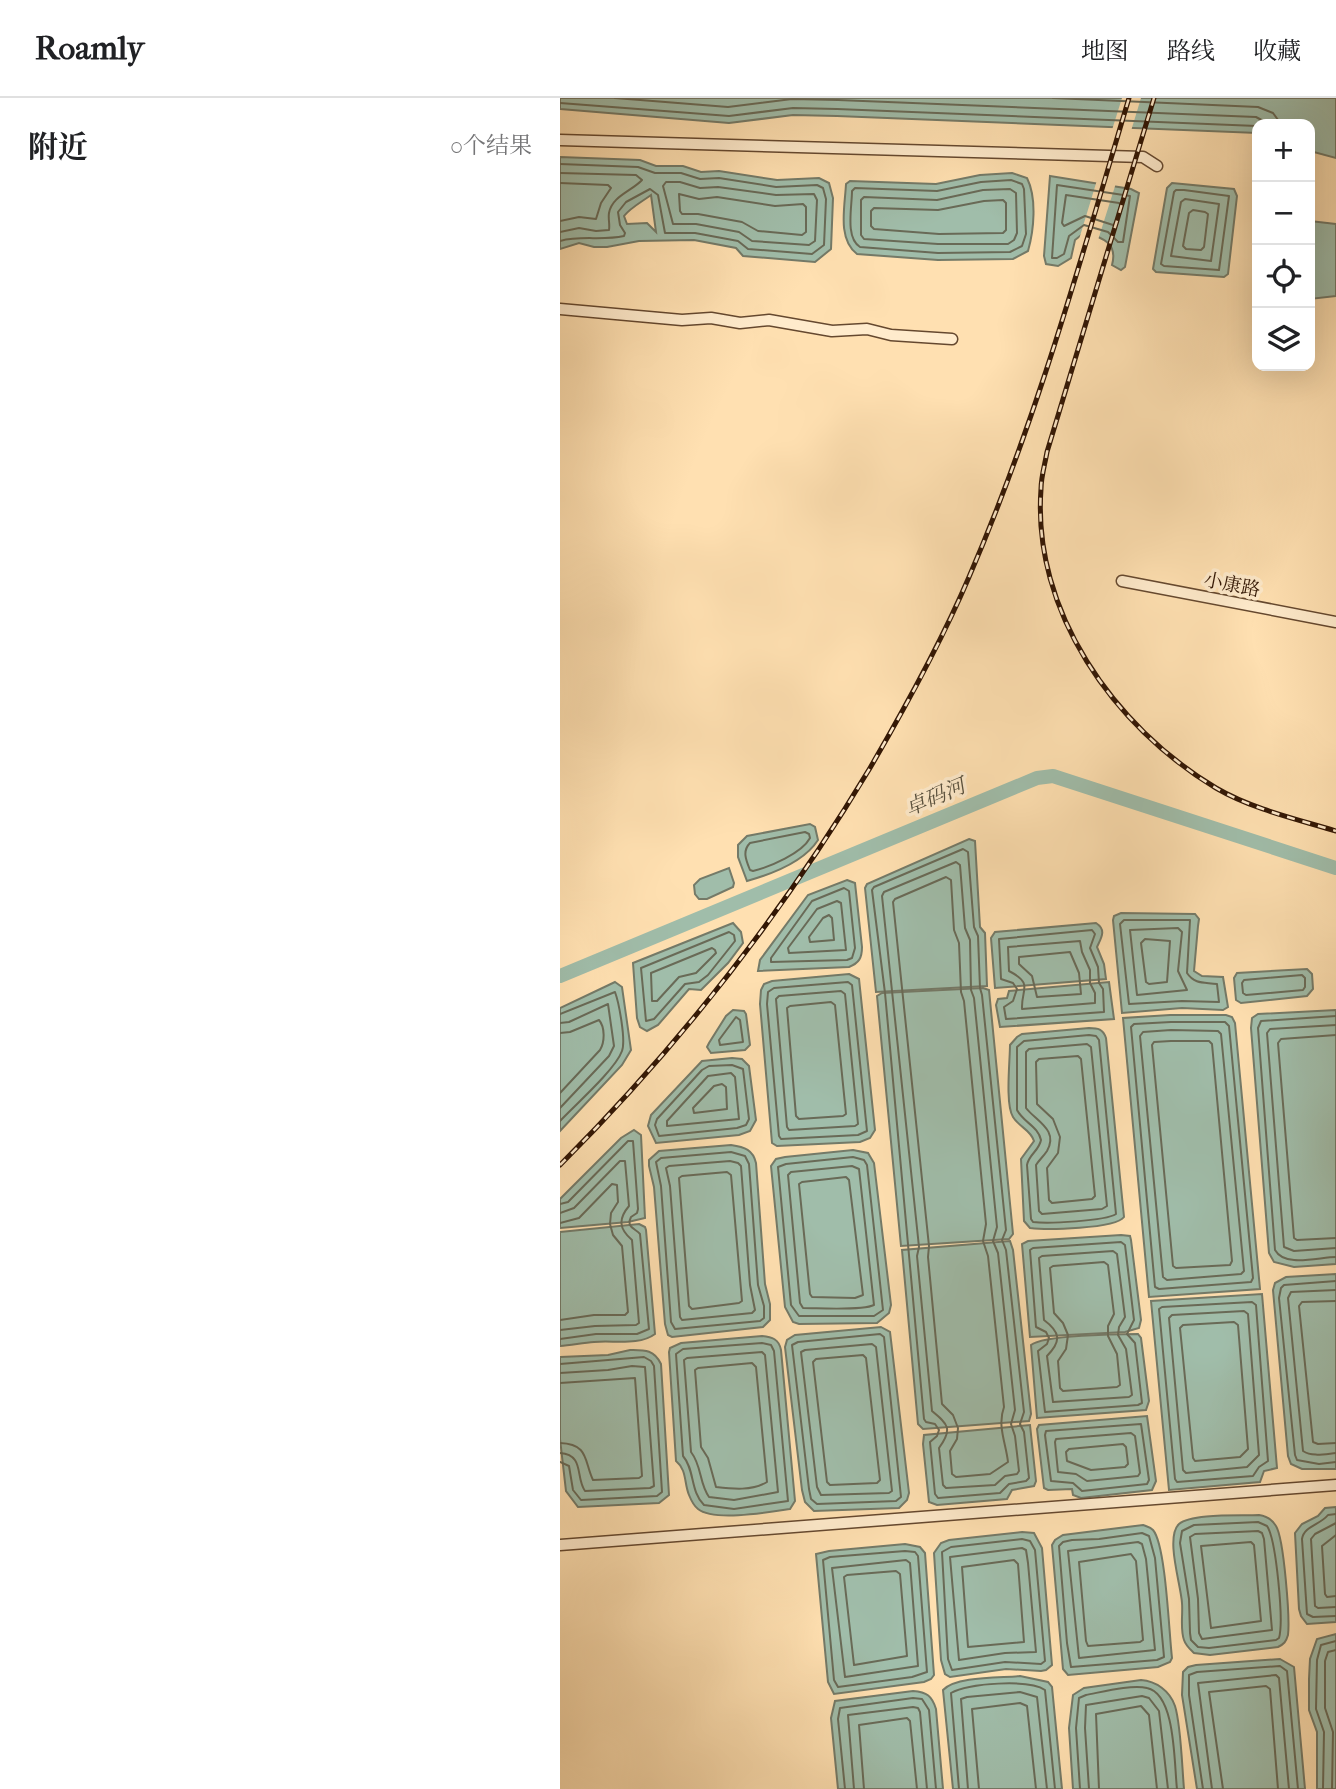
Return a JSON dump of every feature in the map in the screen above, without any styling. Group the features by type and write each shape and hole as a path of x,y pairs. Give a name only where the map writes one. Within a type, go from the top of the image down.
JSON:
{"street":[{"path":"560,140 1143,157 1157,166"},
{"path":"560,309 682,320 711,317 740,323 769,320 832,331 867,330 891,335 952,339"},
{"name":"小康路","path":"1122,581 1336,621"},
{"path":"560,1545 1336,1485"}],"water":[{"path":"560,98 1336,98 1336,158 1315,152 1315,119 1252,119 1252,133 793,115 729,123 560,109"},
{"path":"560,157 640,160 656,166 683,166 701,172 719,171 777,180 819,178 829,183 833,198 831,249 815,262 743,256 736,248 694,240 639,241 607,247 579,243 560,249","holes":["651,195 656,232 647,223 627,224 624,216"]},
{"path":"1012,173 1027,178 1034,214 1028,251 1013,259 938,260 857,254 847,240 844,212 846,184 850,181 936,184 980,175"},
{"path":"1050,176 1131,189 1139,193 1125,267 1121,270 1112,265 1113,251 1108,242 1085,232 1075,240 1071,258 1058,266 1046,264 1044,256"},
{"path":"1172,183 1234,189 1237,196 1228,274 1224,277 1156,272 1153,269 1167,188"},
{"path":"1315,222 1336,224 1336,296 1315,298"},
{"path":"810,824 815,827 818,840 805,855 777,871 747,881 738,857 738,845 747,836"},
{"path":"969,839 975,841 980,927 985,933 987,986 876,992 865,888 867,884"},
{"path":"729,868 733,887 707,899 699,899 694,885 700,879"},
{"path":"847,880 855,883 862,947 858,962 849,967 758,971 760,960 808,895"},
{"path":"1121,913 1195,914 1199,919 1194,971 1202,976 1223,977 1228,1007 1223,1010 1182,1008 1122,1013 1113,920 1114,916"},
{"path":"733,923 741,932 743,943 728,963 701,990 689,989 658,1025 647,1031 640,1027 633,963"},
{"path":"1096,923 1102,931 1097,947 1104,964 1106,979 995,988 991,938 995,932"},
{"path":"1307,969 1312,974 1313,989 1307,996 1241,1003 1236,1000 1234,978 1237,973"},
{"path":"849,974 859,979 875,1130 870,1138 860,1142 777,1146 772,1143 761,990 764,984 772,981"},
{"path":"615,982 622,987 631,1050 622,1065 560,1131 560,1008"},
{"path":"1109,982 1114,1019 1000,1027 996,1005 998,999 1007,998 1009,991"},
{"path":"983,988 989,990 1013,1234 1009,1239 901,1246 877,996 882,993"},
{"path":"733,1010 744,1011 746,1014 750,1045 745,1050 711,1053 707,1047 709,1043 726,1016"},
{"path":"1336,1010 1336,1264 1294,1267 1274,1262 1269,1253 1252,1018 1258,1014"},
{"path":"1226,1015 1232,1017 1235,1023 1260,1289 1149,1297 1123,1018"},
{"path":"1089,1028 1100,1030 1106,1038 1124,1217 1095,1226 1030,1228 1024,1221 1021,1159 1034,1141 1011,1111 1010,1045 1022,1034"},
{"path":"742,1059 749,1066 756,1120 750,1131 739,1135 656,1143 648,1126 651,1115 702,1061"},
{"path":"634,1130 641,1135 645,1218 560,1228 560,1199 621,1138"},
{"path":"731,1145 748,1150 756,1163 770,1320 763,1327 672,1337 668,1335 665,1324 654,1187 649,1160 659,1151"},
{"path":"853,1150 868,1153 874,1163 891,1305 889,1313 877,1323 799,1324 793,1322 785,1307 771,1166 776,1159 785,1157"},
{"path":"639,1224 646,1230 655,1334 634,1341 560,1346 560,1232"},
{"path":"1130,1236 1131,1240 1141,1320 1139,1328 1125,1332 1030,1337 1022,1244 1028,1241"},
{"path":"1010,1241 1031,1414 1029,1421 923,1429 918,1424 902,1250"},
{"path":"1336,1274 1336,1469 1302,1469 1291,1464 1288,1456 1273,1290 1275,1283 1286,1277"},
{"path":"1262,1294 1277,1468 1264,1471 1260,1482 1169,1490 1151,1301"},
{"path":"881,1327 890,1332 909,1493 907,1500 899,1508 814,1511 805,1502 802,1490 785,1347 787,1340 795,1335"},
{"path":"1138,1334 1141,1338 1149,1401 1146,1410 1037,1418 1031,1345 1065,1337"},
{"path":"762,1336 775,1339 781,1350 795,1501 790,1509 769,1512 729,1516 706,1513 693,1503 684,1473 676,1461 670,1348 681,1343"},
{"path":"630,1350 652,1353 661,1364 669,1495 659,1503 578,1507 566,1491 560,1439 560,1357 608,1355"},
{"path":"1147,1416 1156,1481 1152,1490 1081,1498 1073,1495 1072,1489 1044,1488 1037,1429 1039,1425"},
{"path":"1030,1425 1036,1481 1034,1486 1012,1490 1007,1499 937,1505 929,1502 924,1435"},
{"path":"1336,1507 1336,1622 1307,1624 1299,1609 1295,1533 1302,1524 1318,1516 1325,1508"},
{"path":"1259,1515 1273,1521 1279,1534 1284,1562 1288,1635 1278,1647 1210,1655 1194,1653 1183,1636 1182,1603 1173,1539 1175,1530 1185,1520 1194,1518"},
{"path":"1143,1525 1153,1530 1161,1553 1172,1658 1170,1662 1158,1667 1068,1675 1063,1669 1052,1545 1063,1535"},
{"path":"1034,1533 1042,1548 1052,1665 1041,1671 1006,1669 950,1677 945,1674 941,1660 934,1553 941,1543 949,1540"},
{"path":"905,1544 920,1547 925,1553 934,1675 924,1682 834,1694 828,1682 816,1554"},
{"path":"1336,1634 1336,1789 1317,1789 1317,1732 1309,1710 1310,1659 1317,1639"},
{"path":"1280,1659 1294,1667 1305,1789 1197,1789 1182,1695 1183,1672 1196,1665"},
{"path":"1020,1676 1048,1682 1052,1687 1062,1789 953,1789 943,1690 949,1685 968,1680"},
{"path":"1141,1680 1162,1688 1175,1706 1184,1789 1073,1789 1069,1728 1073,1695 1084,1688"},
{"path":"913,1691 928,1695 936,1709 943,1789 838,1789 831,1718 835,1701"}],"pier":[{"path":"1122,98 1141,98 1131,131 1112,130"},
{"path":"1097,180 1116,183 1098,240 1086,236 1078,242"}],"waterway":[{"name":"卓码河","path":"560,976 1037,778 1053,776 1336,868"}],"railway":[{"path":"560,1165 647,1073 765,926 837,822 897,721 947,626 1016,459 1056,340 1129,98"},
{"path":"1154,98 1047,452 1041,484 1042,534 1050,579 1066,621 1087,661 1113,699 1144,733 1179,763 1216,788 1244,802 1336,831"}]}
